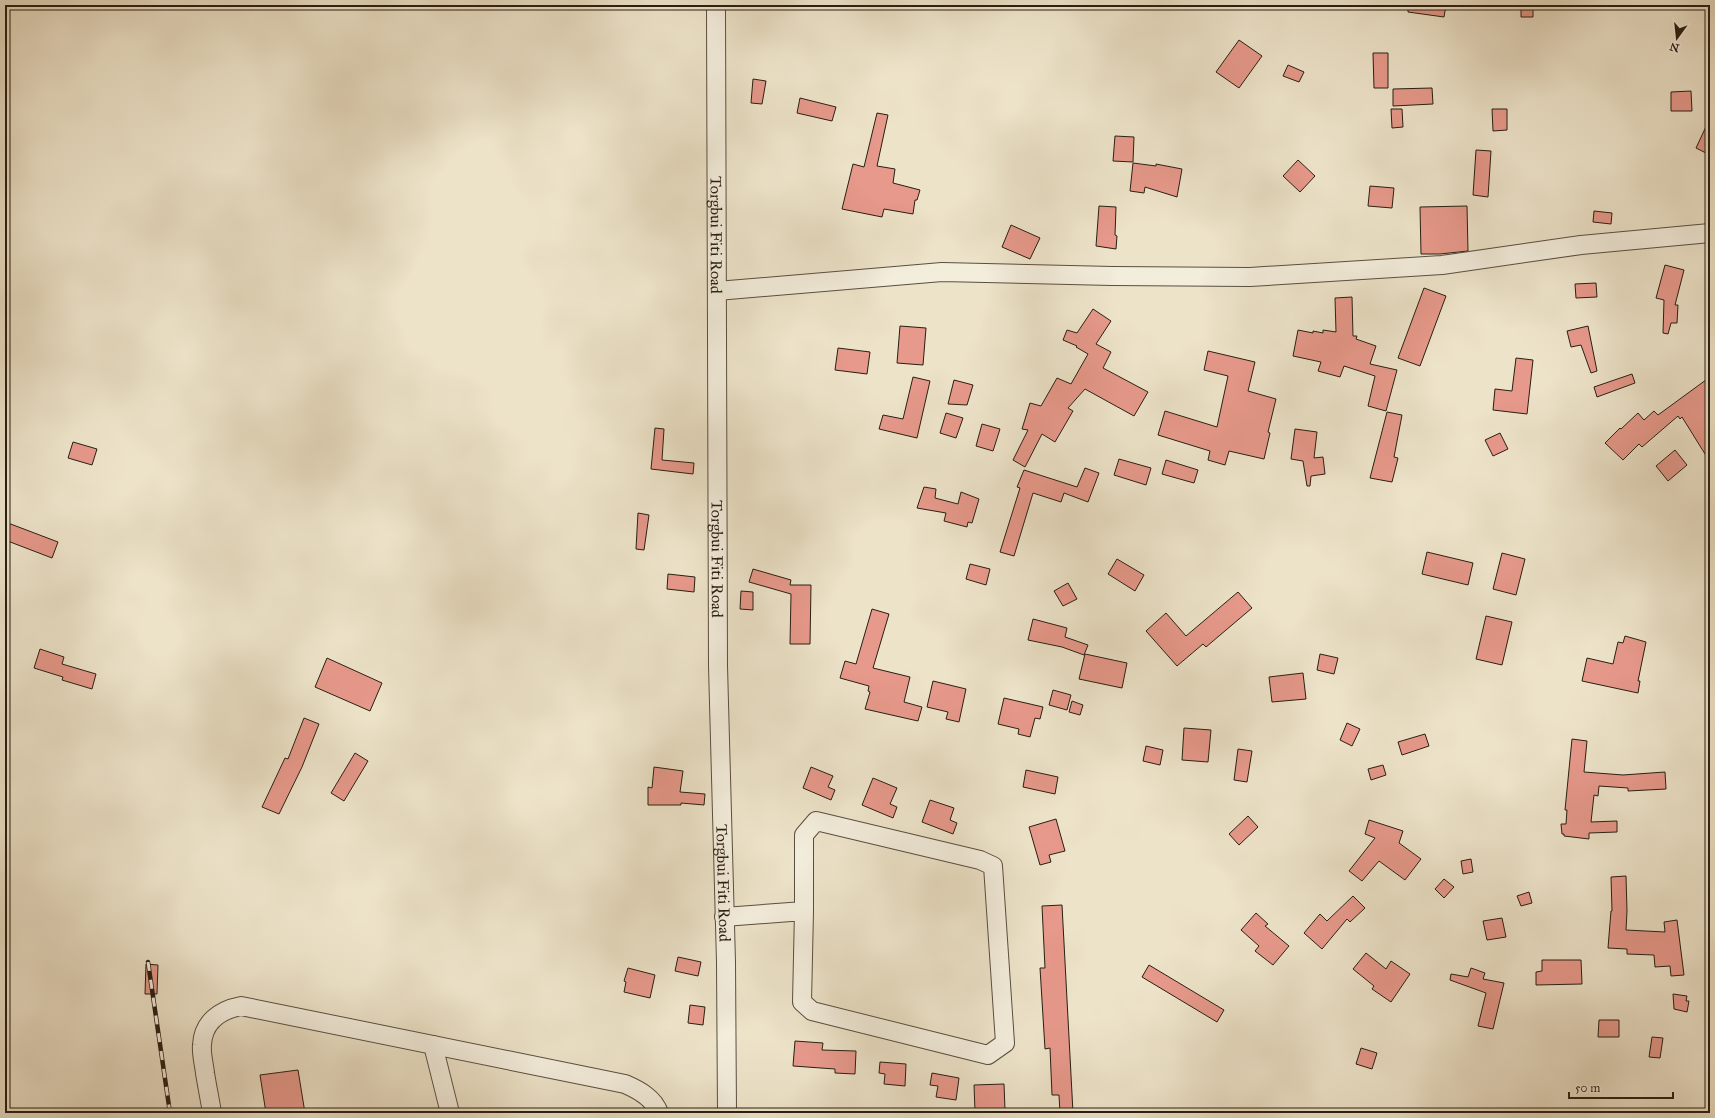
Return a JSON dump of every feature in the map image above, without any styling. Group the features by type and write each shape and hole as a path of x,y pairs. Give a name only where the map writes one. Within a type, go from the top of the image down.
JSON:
{"street":[{"name":"Torgbui Fiti Road","path":"716,5 718,666 727,1113"},
{"path":"718,291 942,272 1112,276 1250,277 1442,265 1581,245 1710,233"},
{"path":"816,821 980,860 993,866 1005,1043 988,1055 812,1011 802,1002 804,911 804,835 816,821"},
{"path":"724,917 804,911"},
{"path":"212,1113 202,1045 204,1033 210,1022 218,1014 229,1008 241,1006 625,1084 639,1090 650,1099 659,1113"},
{"path":"433,1045 450,1113"}],"building":[{"path":"1408,5 1446,5 1444,17 1408,12"},
{"path":"1521,5 1533,5 1533,17 1521,17"},
{"path":"1239,40 1262,56 1239,88 1216,72"},
{"path":"1373,53 1388,53 1388,88 1374,88"},
{"path":"1288,65 1304,72 1299,82 1283,76"},
{"path":"753,79 766,81 762,104 751,103"},
{"path":"1432,88 1433,104 1393,106 1393,89"},
{"path":"1691,91 1692,111 1671,111 1671,92"},
{"path":"800,98 836,107 832,121 797,113"},
{"path":"1391,109 1402,109 1403,127 1392,128"},
{"path":"1492,109 1507,109 1507,130 1493,131"},
{"path":"877,113 888,115 877,166 895,169 893,183 920,190 917,200 915,200 913,214 884,209 882,217 842,209 853,164 864,167"},
{"path":"1710,118 1710,155 1696,148"},
{"path":"1115,136 1134,137 1133,162 1113,161"},
{"path":"1476,150 1491,151 1488,197 1473,195"},
{"path":"1298,160 1315,176 1300,192 1283,176"},
{"path":"1133,163 1156,166 1156,164 1182,169 1177,197 1145,187 1144,193 1130,191"},
{"path":"1370,186 1394,188 1392,208 1368,206"},
{"path":"1099,206 1116,207 1116,249 1096,246"},
{"path":"1467,206 1468,251 1440,254 1421,254 1420,207"},
{"path":"1594,211 1612,213 1611,224 1593,222"},
{"path":"1011,225 1040,238 1030,259 1002,247"},
{"path":"1665,265 1684,270 1675,305 1678,305 1677,323 1671,323 1668,334 1663,333 1664,300 1656,298"},
{"path":"1596,283 1597,297 1576,298 1575,284"},
{"path":"1424,288 1446,296 1420,366 1398,358"},
{"path":"1352,297 1353,336 1357,336 1356,339 1376,346 1370,364 1397,370 1386,411 1368,406 1375,376 1344,366 1340,377 1318,371 1321,362 1293,356 1298,330 1313,333 1313,331 1323,333 1323,330 1336,332 1335,298"},
{"path":"1093,309 1111,321 1096,344 1111,352 1103,368 1148,392 1134,416 1085,389 1068,408 1073,411 1055,442 1042,434 1025,467 1013,460 1028,430 1022,429 1030,403 1041,406 1057,378 1071,384 1088,354 1076,347 1077,346 1063,340 1067,330 1077,333"},
{"path":"900,326 926,328 923,365 897,363"},
{"path":"1588,326 1597,371 1591,373 1581,345 1571,347 1567,331"},
{"path":"838,348 870,352 867,374 835,370"},
{"path":"1208,351 1255,362 1248,391 1276,399 1268,432 1270,433 1264,459 1229,451 1225,465 1208,460 1210,451 1158,435 1165,411 1217,427 1228,376 1204,370"},
{"path":"1516,358 1533,360 1527,414 1493,410 1495,389 1512,391"},
{"path":"1632,374 1635,383 1597,397 1594,387"},
{"path":"913,377 930,381 917,438 879,429 883,415 903,419"},
{"path":"1710,377 1710,462 1682,417 1680,419 1678,416 1642,447 1639,444 1623,460 1605,443 1638,413 1644,420 1654,411 1658,415"},
{"path":"954,380 973,385 967,405 948,404"},
{"path":"1387,412 1402,415 1394,457 1398,458 1392,482 1370,478"},
{"path":"946,413 963,418 956,438 940,433"},
{"path":"982,424 1000,429 993,451 976,446"},
{"path":"655,428 664,429 662,460 694,463 693,474 651,469"},
{"path":"1295,429 1317,432 1314,458 1323,457 1325,474 1311,476 1310,486 1307,486 1303,461 1291,459"},
{"path":"1500,433 1508,449 1493,456 1485,440"},
{"path":"73,442 97,449 92,465 68,458"},
{"path":"1675,450 1687,465 1668,481 1656,466"},
{"path":"1119,459 1151,468 1146,485 1114,475"},
{"path":"1166,460 1198,470 1194,483 1162,474"},
{"path":"1085,468 1099,473 1088,502 1064,493 1061,502 1033,493 1014,556 1000,552 1020,488 1017,487 1024,470 1077,487"},
{"path":"924,487 936,489 935,498 958,504 961,492 979,499 972,523 968,522 967,527 944,521 946,513 917,508"},
{"path":"638,513 649,515 644,550 636,549"},
{"path":"8,523 58,542 52,558 5,540 5,531"},
{"path":"1427,552 1473,563 1468,585 1422,574"},
{"path":"1502,553 1525,559 1516,595 1493,589"},
{"path":"1117,559 1144,575 1135,591 1108,574"},
{"path":"970,564 990,569 986,585 966,579"},
{"path":"753,569 791,580 790,585 811,585 810,644 790,644 791,594 749,582"},
{"path":"668,574 695,577 694,592 667,589"},
{"path":"1068,583 1077,599 1063,606 1054,591"},
{"path":"741,591 753,592 753,610 740,609"},
{"path":"1238,592 1252,608 1206,647 1203,644 1177,666 1146,631 1166,613 1186,636"},
{"path":"872,609 889,614 873,668 910,677 904,702 922,707 918,721 865,709 870,692 868,691 869,686 840,678 845,661 856,664"},
{"path":"1486,616 1512,622 1502,665 1476,659"},
{"path":"1033,619 1067,628 1065,637 1088,645 1084,655 1062,647 1028,640"},
{"path":"1625,636 1646,642 1638,681 1640,681 1638,693 1582,681 1587,658 1613,664 1618,642 1623,643"},
{"path":"40,649 64,657 62,664 96,674 92,689 62,680 63,677 34,668"},
{"path":"1085,654 1127,663 1122,688 1079,679"},
{"path":"1320,654 1338,658 1334,674 1317,670"},
{"path":"327,658 382,683 370,711 315,687"},
{"path":"1303,673 1306,699 1272,702 1269,677"},
{"path":"933,681 966,689 959,722 946,719 948,712 927,707"},
{"path":"1053,690 1071,695 1067,710 1049,705"},
{"path":"1004,698 1043,707 1040,719 1035,718 1030,737 1018,734 1019,729 998,724"},
{"path":"1072,701 1083,705 1080,715 1069,712"},
{"path":"304,718 319,724 302,767 279,814 262,807 285,758 288,759"},
{"path":"1347,723 1360,729 1352,746 1340,740"},
{"path":"1184,728 1211,730 1208,762 1182,760"},
{"path":"1425,734 1429,746 1402,755 1398,742"},
{"path":"1572,739 1587,741 1584,772 1623,775 1665,772 1666,789 1628,791 1628,788 1599,786 1598,796 1594,795 1591,822 1617,821 1617,832 1589,833 1589,839 1564,836 1564,834 1562,834 1561,824 1566,824 1567,810 1565,810"},
{"path":"1146,746 1163,750 1160,765 1143,761"},
{"path":"1238,749 1252,751 1247,782 1234,780"},
{"path":"355,753 368,761 344,801 331,793"},
{"path":"1383,765 1386,775 1371,780 1368,769"},
{"path":"654,767 683,771 680,792 705,794 704,805 681,803 681,805 648,805 648,787 652,788"},
{"path":"811,767 833,776 828,787 835,790 831,800 803,788"},
{"path":"1026,770 1058,777 1055,794 1023,787"},
{"path":"873,778 897,788 890,804 897,807 893,818 862,805"},
{"path":"930,800 954,808 950,820 957,823 953,834 922,822"},
{"path":"1248,816 1258,827 1239,845 1229,834"},
{"path":"1056,819 1065,851 1049,855 1051,862 1040,865 1029,827"},
{"path":"1369,820 1403,831 1399,843 1421,859 1405,880 1379,861 1362,881 1349,871 1375,838 1365,834"},
{"path":"1471,859 1473,872 1463,874 1461,861"},
{"path":"1626,876 1626,930 1665,932 1664,922 1677,920 1684,975 1671,976 1670,966 1655,967 1654,955 1627,954 1627,949 1608,948 1612,911 1611,877"},
{"path":"1444,879 1454,887 1444,898 1435,889"},
{"path":"1529,892 1532,903 1521,906 1517,896"},
{"path":"1353,896 1365,908 1350,922 1347,919 1322,949 1304,933 1320,914 1327,921"},
{"path":"1062,905 1073,1113 1060,1113 1059,1095 1052,1095 1050,1048 1045,1049 1040,968 1045,968 1042,906"},
{"path":"1256,913 1268,924 1265,926 1289,946 1273,965 1255,951 1259,946 1241,930"},
{"path":"1502,918 1506,937 1487,940 1483,921"},
{"path":"1366,953 1386,969 1391,961 1410,974 1391,1002 1372,989 1374,986 1353,969"},
{"path":"678,957 701,962 698,976 675,971"},
{"path":"1542,960 1581,960 1582,984 1536,985 1536,972 1542,971"},
{"path":"146,964 158,965 157,994 145,994"},
{"path":"1149,965 1224,1010 1217,1022 1142,977"},
{"path":"628,968 655,975 650,998 624,992 626,982 624,981"},
{"path":"1471,968 1485,973 1483,979 1504,983 1493,1029 1478,1026 1486,993 1450,980 1451,974 1468,977"},
{"path":"1673,994 1687,996 1686,1001 1689,1001 1687,1012 1674,1009"},
{"path":"690,1005 705,1007 703,1025 688,1023"},
{"path":"1599,1020 1619,1020 1619,1037 1598,1037"},
{"path":"1652,1037 1663,1038 1660,1058 1649,1057"},
{"path":"795,1041 823,1043 822,1050 856,1051 855,1074 835,1073 835,1069 793,1066"},
{"path":"1361,1048 1377,1053 1372,1069 1356,1064"},
{"path":"880,1062 906,1064 905,1086 884,1084 885,1074 879,1073"},
{"path":"298,1070 305,1113 266,1113 260,1075"},
{"path":"932,1073 959,1078 956,1100 936,1097 938,1086 930,1085"},
{"path":"1004,1084 1005,1110 975,1111 974,1085"}],"railway":[{"path":"148,962 170,1113"}]}
